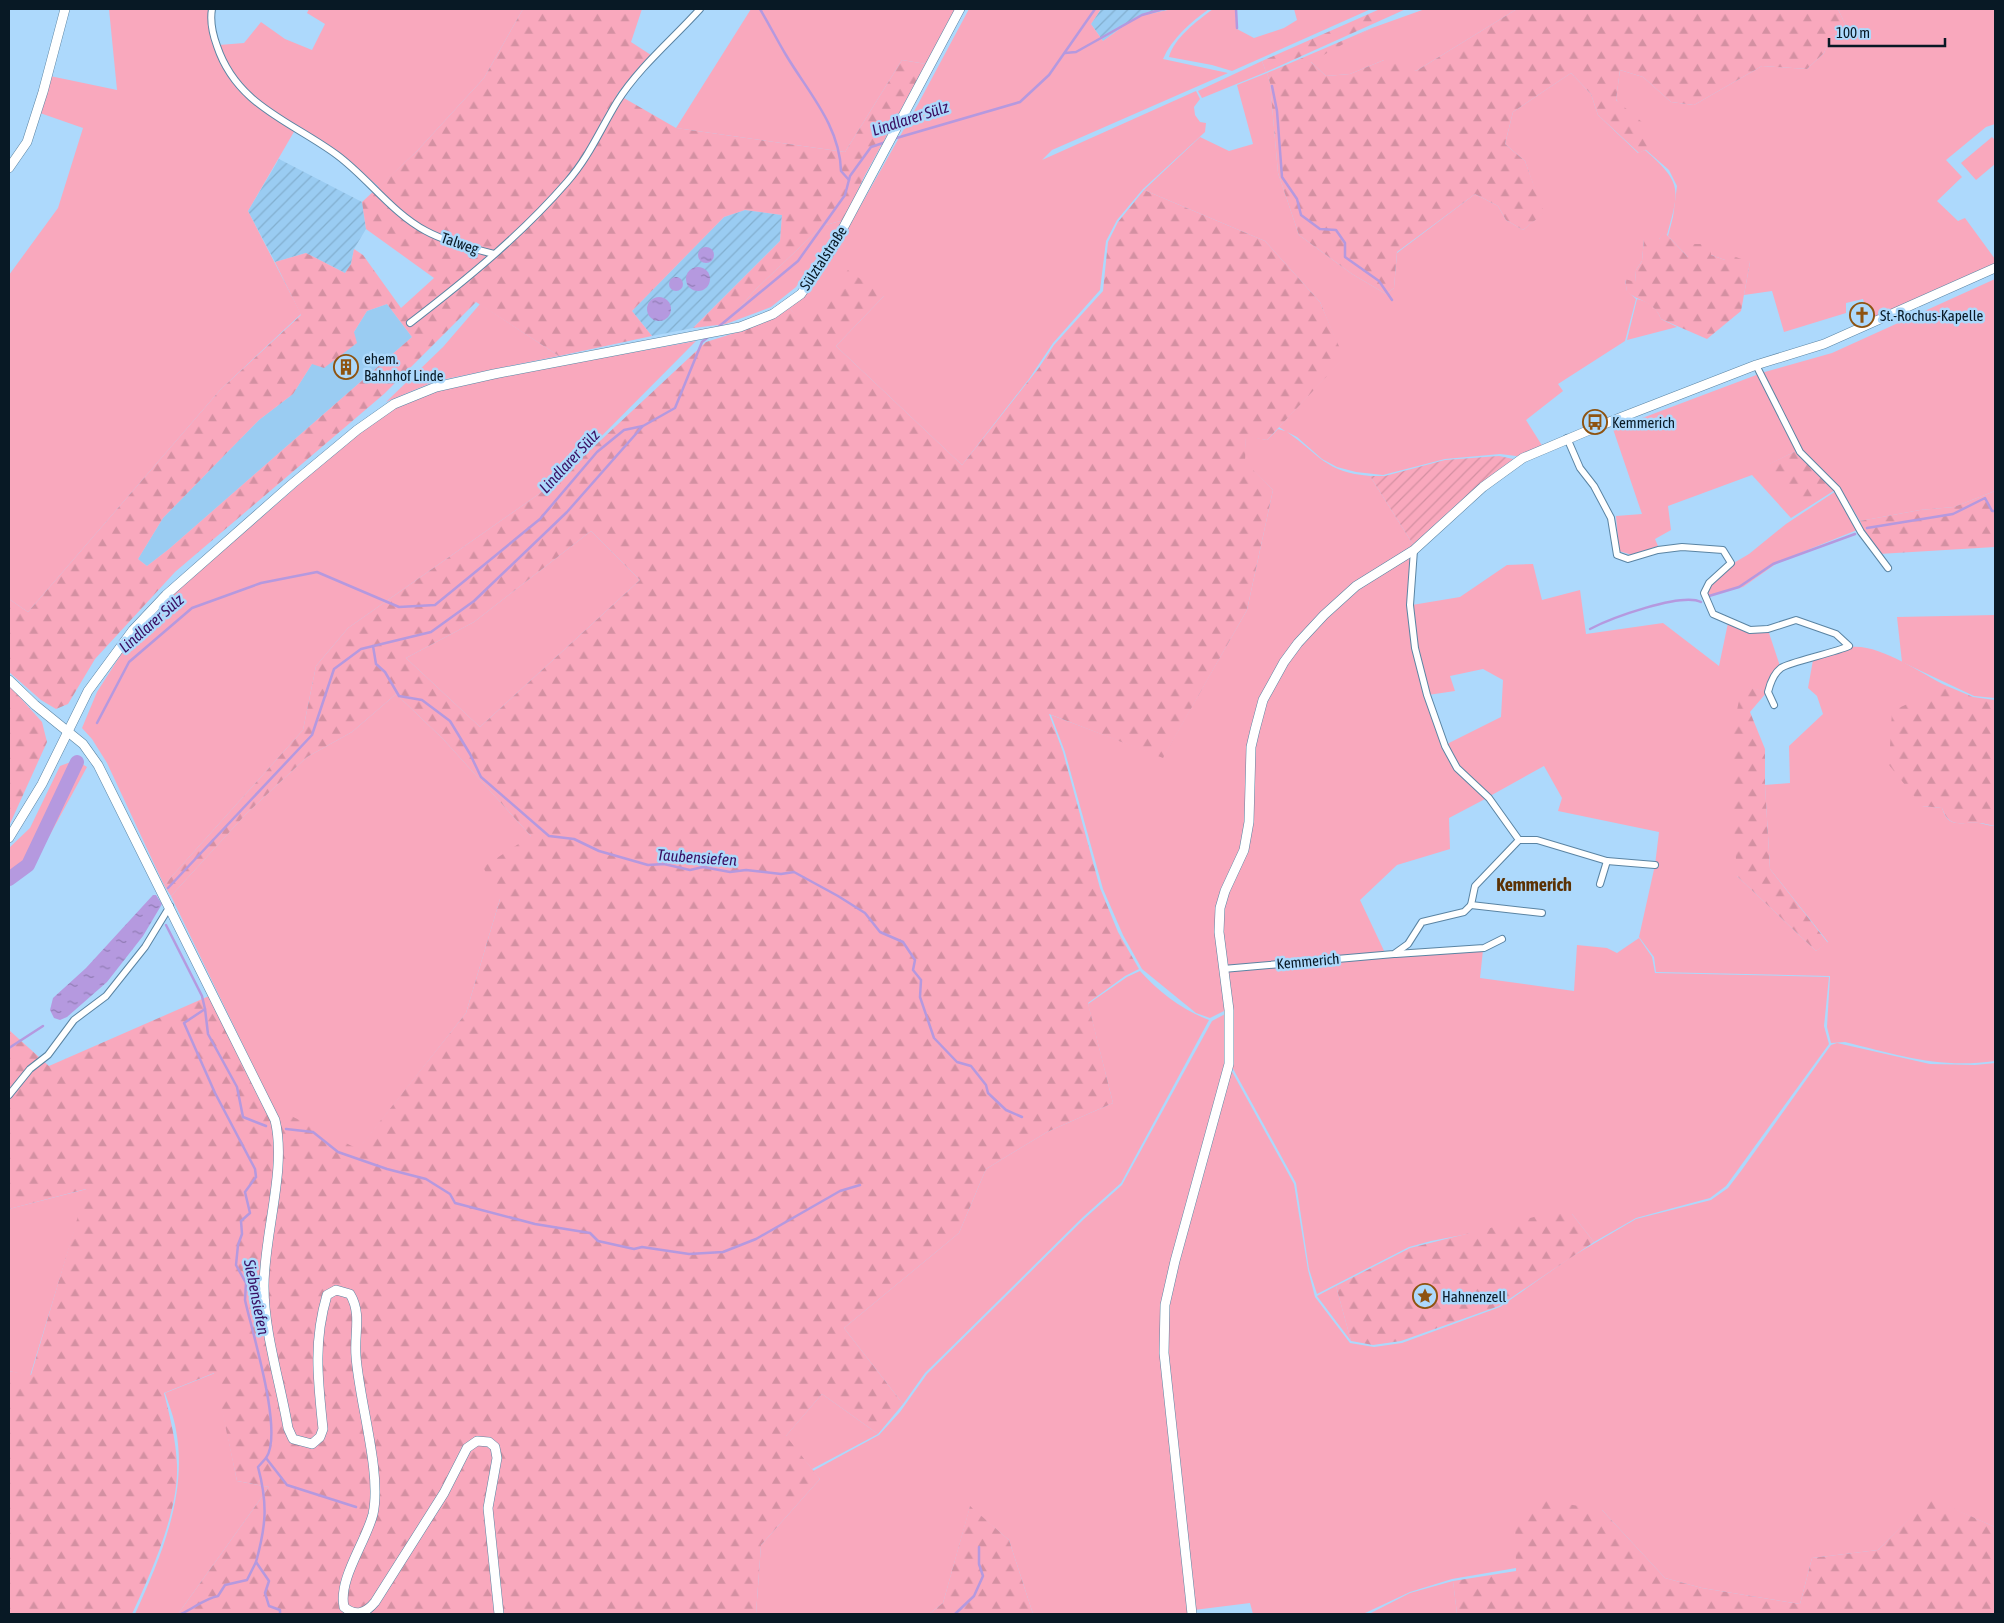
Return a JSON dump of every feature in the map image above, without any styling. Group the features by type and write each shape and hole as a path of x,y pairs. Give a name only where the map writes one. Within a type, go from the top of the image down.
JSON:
{"street":[{"path":"9,168 27,142 44,92 65,9"},
{"name":"Talweg","path":"212,9 215,41 226,70 242,90 265,110 318,141 343,160 406,217 427,232 494,254 532,221 568,181 588,156 617,102 631,82 700,9"},
{"name":"Sülztalstraße","path":"9,838 25,815 88,691 133,630 166,595 357,430 394,404 436,387 570,359 723,331 774,314 801,294 832,250 960,9"},
{"path":"410,323 463,282 494,254"},
{"path":"1192,1614 1164,1353 1165,1305 1177,1252 1230,1064 1229,1010 1219,932 1220,908 1224,891 1244,850 1248,822 1251,746 1263,700 1284,662 1298,643 1324,615 1356,586 1414,550 1508,467 1523,458 1567,438 1756,365 1824,344 1995,268"},
{"path":"1756,365 1800,452 1837,489 1861,532 1888,568"},
{"path":"1567,438 1580,468 1594,486 1611,518 1617,555 1628,559 1658,550 1682,546 1723,550 1731,563 1709,583 1704,593 1713,614 1750,630 1768,629 1796,620 1836,634 1849,646 1835,653 1781,667 1772,680 1768,692 1774,705"},
{"path":"1414,550 1410,605 1415,648 1427,695 1445,746 1457,768 1489,798 1519,840"},
{"path":"9,680 83,744 98,765 170,906 275,1120 280,1145 266,1251 264,1286 267,1322 288,1428 293,1439 312,1444 320,1437 323,1429 316,1358 320,1319 327,1295 336,1290 350,1294 357,1305 356,1355 374,1483 373,1514 343,1592 344,1607 351,1613 361,1613 368,1610 375,1602 444,1493 467,1448 477,1441 489,1442 495,1446 497,1458 488,1508 499,1614"},
{"path":"1394,954 1408,944 1422,922 1464,912 1471,906 1475,886 1519,840 1537,840 1607,861 1655,864"},
{"path":"1600,884 1607,861"},
{"path":"9,1096 30,1069 48,1055 74,1020 106,996 145,947 170,906"},
{"path":"1471,906 1542,913"},
{"name":"Kemmerich","path":"1223,969 1484,948 1502,939"}],"shaded area":[{"path":"1101,9 1172,9 1136,17 1103,41 1091,24"},
{"path":"279,159 362,202 366,229 354,249 351,264 345,273 306,253 275,262 248,211"},
{"path":"745,210 782,215 780,241 693,328 652,336 632,311 724,217"},
{"path":"387,304 412,337 169,549 147,566 138,559 163,518 259,420 293,394 312,364 354,332 367,311"}],"green space":[{"path":"109,9 211,9 218,53 224,69 233,83 257,106 295,130 248,211 301,314 221,389 28,612 9,599 9,275 58,208 83,128 40,113 50,76 117,90"},
{"path":"309,9 523,9 484,78 417,151 379,187 323,141 266,107 244,88 230,71 219,45 244,43 261,22 285,39 312,50 325,24 307,13"},
{"path":"523,9 642,9 631,42 651,55 617,94 676,128 845,152 902,60 926,64 864,177 844,220 822,226 754,291 726,324 693,328 780,241 782,215 745,210 724,217 632,311 652,336 559,356 476,302 384,394 175,572 95,659 68,704 56,709 41,700 9,672 9,599 28,612 221,389 301,315 275,262 306,253 345,273 351,264 354,249 363,255 401,308 434,278 366,229 362,202 417,151 484,78","holes":["387,304 412,337 169,549 147,566 138,559 163,518 259,420 293,394 312,364 324,368 357,343 354,332 367,311"]},
{"path":"751,9 955,9 926,64 902,60 845,152 676,128"},
{"path":"969,9 1101,9 1091,24 1103,41 1136,17 1172,9 1209,9 1195,19 1171,44 1163,59 1228,73 1052,150 1042,160 1196,91 1200,99 1194,107 1195,115 1200,122 1206,123 1205,132 1143,189 1117,220 1106,241 1100,290 1053,343 1029,379 962,465 836,346 884,296 805,324 789,308 835,251"},
{"path":"1213,9 1236,9 1237,29 1254,38 1284,28 1297,20 1294,9 1371,9 1232,71 1212,65 1169,57 1181,37 1193,24"},
{"path":"1380,9 1406,9 1266,72 1262,61"},
{"path":"1425,9 1517,9 1416,71 1384,60 1350,74 1326,76 1310,61 1372,28"},
{"path":"1517,9 1838,9 1847,28 1831,36 1824,53 1807,69 1762,66 1694,105 1671,102 1643,77 1620,70 1616,100 1649,128 1651,147 1639,153 1598,115 1591,94 1571,73 1513,112 1505,144 1525,161 1544,213 1523,230 1506,220 1498,206 1475,194 1397,252 1394,288 1386,294 1352,274 1299,235 1278,173 1270,83 1267,73 1372,28 1311,62 1326,76 1350,74 1384,60 1395,58 1416,71"},
{"path":"1838,9 1995,9 1995,124 1986,127 1946,160 1962,177 1937,201 1958,221 1965,218 1995,259 1995,265 1875,319 1871,308 1866,310 1863,299 1846,303 1846,313 1784,332 1772,291 1744,295 1750,262 1725,260 1711,255 1711,244 1688,257 1668,236 1673,217 1677,186 1669,170 1646,150 1616,99 1620,70 1643,77 1671,102 1694,105 1762,66 1807,69 1824,53 1831,36 1847,28"},
{"path":"1262,61 1266,72 1202,98 1198,91"},
{"path":"1267,73 1270,83 1278,173 1299,235 1352,274 1386,294 1394,288 1397,253 1475,194 1498,206 1506,220 1523,230 1543,213 1525,161 1505,144 1513,112 1571,73 1591,94 1598,115 1638,153 1645,150 1666,171 1672,179 1676,196 1667,235 1664,233 1659,239 1644,239 1642,261 1636,270 1635,283 1625,280 1627,291 1636,299 1625,341 1558,384 1563,391 1526,420 1543,447 1524,457 1500,454 1445,459 1383,475 1356,472 1337,467 1322,459 1297,437 1287,432 1324,461 1333,466 1343,471 1370,476 1414,546 1382,567 1395,565 1411,556 1407,605 1413,651 1426,695 1444,746 1456,769 1487,798 1449,818 1450,849 1397,865 1360,900 1386,955 1225,967 1222,914 1248,836 1251,814 1253,749 1256,731 1261,713 1277,679 1298,648 1322,621 1319,617 1296,641 1261,699 1249,746 1246,821 1241,849 1223,890 1218,907 1217,931 1228,1009 1210,1018 1196,1013 1142,969 1123,935 1103,889 1065,752 1051,715 1163,757 1247,610 1273,490 1244,462 1246,436 1267,440 1278,429 1285,431 1279,427 1343,358 1320,302 1265,241 1144,190 1200,137 1229,151 1253,144 1237,85"},
{"path":"1992,137 1995,140 1995,164 1976,180 1961,163"},
{"path":"1144,190 1265,241 1320,302 1344,358 1267,440 1246,437 1245,462 1273,490 1247,610 1163,758 1049,714 1063,752 1100,888 1118,932 1139,969 1125,976 1088,1003 1113,1103 1047,1132 986,1169 959,1233 844,1328 903,1404 878,1434 822,1394 786,1436 820,1479 761,1545 756,1614 178,1614 269,1487 237,1481 214,1373 164,1393 175,1447 176,1483 169,1522 132,1614 9,1614 9,1371 31,1375 86,1189 9,1209 9,1030 49,1066 209,996 263,1106 277,1109 358,1149 466,1013 500,899 483,867 531,836 443,739 396,694 352,732 307,757 246,814 171,896 164,885 303,730 316,666 348,628 556,482 706,342 741,331 789,308 806,323 848,270 884,296 836,346 962,465 1038,369 1054,345 1103,291 1108,242 1118,222","holes":["591,531 640,580 480,727 406,658 474,622"]},
{"path":"844,220 796,287 771,307 726,324 754,291 822,226"},
{"path":"1664,232 1688,257 1692,244 1711,244 1711,255 1725,260 1730,255 1750,262 1741,311 1707,339 1661,319 1651,305 1627,292 1625,279 1635,282 1636,270 1642,261 1644,239 1659,239"},
{"path":"1995,279 1995,491 1954,507 1920,510 1860,521 1840,488 1801,451 1761,373 1832,353"},
{"path":"1637,299 1649,303 1655,308 1661,319 1677,327 1627,340"},
{"path":"480,304 559,356 436,381 386,402 443,347"},
{"path":"696,341 556,482 348,628 316,666 303,730 164,885 107,763 92,739 82,728 97,692 136,631 172,595 360,431 397,405 436,390 496,377"},
{"path":"1759,374 1798,450 1770,464 1832,485 1835,490 1791,518 1752,475 1668,506 1671,530 1655,539 1658,546 1632,555 1619,551 1616,516 1642,514 1613,429"},
{"path":"1798,450 1832,485 1800,508 1769,464"},
{"path":"1499,456 1518,460 1414,546 1370,476 1385,476 1445,460"},
{"path":"1836,491 1857,530 1780,561 1743,587 1706,596 1710,583 1732,564 1749,554 1786,524"},
{"path":"1995,491 1995,547 1879,554 1864,531 1860,521 1920,510 1954,507"},
{"path":"591,531 640,580 480,727 406,658 474,622"},
{"path":"1533,564 1542,600 1580,590 1586,634 1663,623 1719,666 1728,623 1749,631 1769,633 1780,666 1767,692 1742,686 1737,876 1816,951 1828,942 1770,869 1765,785 1790,783 1789,746 1823,714 1817,696 1808,688 1813,660 1841,649 1861,647 1886,654 1947,686 1939,691 1922,806 1942,808 1945,815 1952,822 1979,823 1995,826 1995,1061 1975,1063 1937,1062 1901,1056 1845,1042 1831,1043 1827,1027 1830,976 1656,972 1654,957 1639,937 1655,865 1659,832 1558,811 1562,798 1544,766 1490,796 1458,768 1445,745 1501,717 1503,680 1483,669 1450,676 1455,691 1428,695 1421,670 1412,605 1460,597 1507,565"},
{"path":"1995,615 1995,698 1974,696 1902,662 1897,617"},
{"path":"9,685 42,722 47,742 9,826"},
{"path":"1742,685 1767,692 1750,712 1765,749 1770,869 1828,943 1816,951 1737,876 1729,751"},
{"path":"1947,686 1973,697 1995,700 1995,826 1981,823 1952,822 1945,815 1942,808 1922,806 1889,765 1892,711"},
{"path":"396,694 443,739 531,836 500,899 466,1013 358,1150 274,1109 171,896 246,814 307,757 352,732"},
{"path":"76,760 87,767 35,862 9,887 9,848 30,828 60,766"},
{"path":"1639,938 1652,957 1655,973 1829,977 1824,1026 1829,1044 1726,1186 1710,1198 1636,1218 1594,1242 1572,1214 1431,1241 1409,1247 1317,1294 1309,1269 1296,1183 1231,1065 1226,971 1431,951 1483,950 1480,978 1574,991 1577,945 1607,948 1617,953"},
{"path":"1140,971 1172,1000 1209,1020 1121,1183 1083,1217 925,1373 903,1404 844,1328 959,1233 986,1169 1047,1132 1113,1103 1088,1004 1127,977"},
{"path":"1227,1013 1226,1063 1163,1305 1189,1614 1033,1614 1009,1540 970,1507 943,1603 929,1614 756,1614 761,1545 820,1479 813,1471 879,1435 900,1412 927,1374 1084,1219 1122,1185 1212,1021"},
{"path":"1837,1043 1930,1064 1975,1065 1995,1063 1995,1527 1930,1499 1878,1550 1812,1558 1800,1604 1702,1588 1665,1578 1602,1510 1517,1555 1516,1568 1452,1579 1410,1592 1363,1614 1253,1614 1250,1603 1194,1610 1166,1353 1167,1306 1230,1068 1294,1184 1308,1270 1315,1297 1350,1343 1374,1347 1402,1343 1500,1307 1571,1257 1636,1219 1711,1200 1728,1188 1831,1045"},
{"path":"87,1189 30,1376 9,1371 9,1209"},
{"path":"1550,1213 1572,1214 1594,1242 1499,1306 1401,1341 1373,1345 1351,1341 1336,1286 1410,1248"},
{"path":"1336,1286 1351,1341 1317,1296"},
{"path":"215,1373 237,1481 269,1487 178,1614 135,1614 163,1548 175,1501 179,1454 175,1425 165,1393"},
{"path":"822,1394 878,1434 812,1469 785,1437"},
{"path":"1930,1498 1995,1527 1995,1614 1457,1614 1453,1581 1516,1571 1515,1519 1544,1500 1602,1510 1665,1578 1702,1588 1800,1604 1812,1558 1878,1550"},
{"path":"970,1506 1009,1540 1033,1614 929,1614 943,1603"},
{"path":"1453,1581 1457,1614 1369,1614 1410,1593"}],"water":[{"path":"703,247 709,247 714,252 712,261 703,263 698,258 698,252"},
{"path":"698,267 707,270 710,279 707,288 698,291 689,288 686,279 689,270"},
{"path":"676,277 681,279 683,284 681,289 676,291 671,289 669,284 671,279"},
{"path":"659,297 668,300 671,309 668,318 659,321 650,318 647,309 650,300"},
{"path":"153,895 156,895 162,904 143,936 107,982 67,1017 60,1020 54,1018 50,1010 53,998 86,968"}],"waterway":[{"path":"760,9 829,124 835,139 841,171 849,180"},
{"name":"Lindlarer Sülz","path":"893,139 1020,102 1049,75 1095,9"},
{"path":"1065,53 1076,52 1142,15 1163,9"},
{"path":"1236,9 1237,28"},
{"path":"1272,86 1277,111 1282,177 1297,199 1301,215 1320,229 1336,230 1345,243 1345,257 1379,281 1392,300"},
{"name":"Lindlarer Sülz","path":"717,328 798,261 845,195 850,176 871,147 886,142"},
{"name":"Lindlarer Sülz","path":"97,723 129,662 192,608 261,583 317,572 399,607 435,605 540,519 597,452 624,430 643,426 675,408 702,342 708,337"},
{"path":"168,888 312,735 334,669 361,649 431,632 474,601 567,512 642,427"},
{"path":"1867,528 1953,514 1985,498 1992,511 1995,511"},
{"path":"1709,596 1739,587 1773,564 1855,534"},
{"path":"1590,629 1629,613 1663,603 1679,600 1701,602"},
{"name":"Taubensiefen","path":"373,646 376,664 385,672 399,696 422,700 450,721 470,754 481,777 549,836 574,839 599,851 648,865 664,864 690,870 703,867 730,872 746,870 781,874 794,872 865,913 880,932 903,942 915,960 913,970 921,980 920,997 934,1038 957,1062 971,1066 986,1085 988,1093 1006,1110 1022,1117"},
{"name":"Lindlarer Sülz","path":"9,879 28,865 77,762"},
{"name":"Siebensiefen","path":"166,925 202,996 205,1009 184,1023 215,1093 255,1169 256,1177 245,1192 250,1213 241,1221 242,1234 238,1245 236,1265 246,1283 245,1300 269,1405 271,1445 266,1458 287,1485 356,1507"},
{"path":"205,1009 208,1034 237,1087 243,1117 266,1126"},
{"name":"Siebensiefen","path":"9,1048 43,1026"},
{"path":"286,1129 313,1132 338,1152 387,1169 426,1179 450,1194 455,1203 535,1224 590,1233 598,1241 634,1249 642,1247 689,1254 723,1252 756,1239 840,1191 860,1185"},
{"path":"266,1458 258,1467 263,1492 264,1526 256,1562 269,1581 265,1593 269,1606 280,1610 280,1614"},
{"path":"955,1614 974,1596 983,1576 979,1564 979,1547"},
{"path":"181,1614 204,1601 218,1596 225,1585 247,1580 256,1562"}],"place":[{"name":"St.-Rochus-Kapelle","path":"1862,315"},
{"name":"ehem. Bahnhof Linde","path":"346,367"},
{"name":"Kemmerich","path":"1595,422"},
{"name":"Hahnenzell","path":"1425,1296"}],"district":[{"name":"Kemmerich","path":"1534,884"}]}
